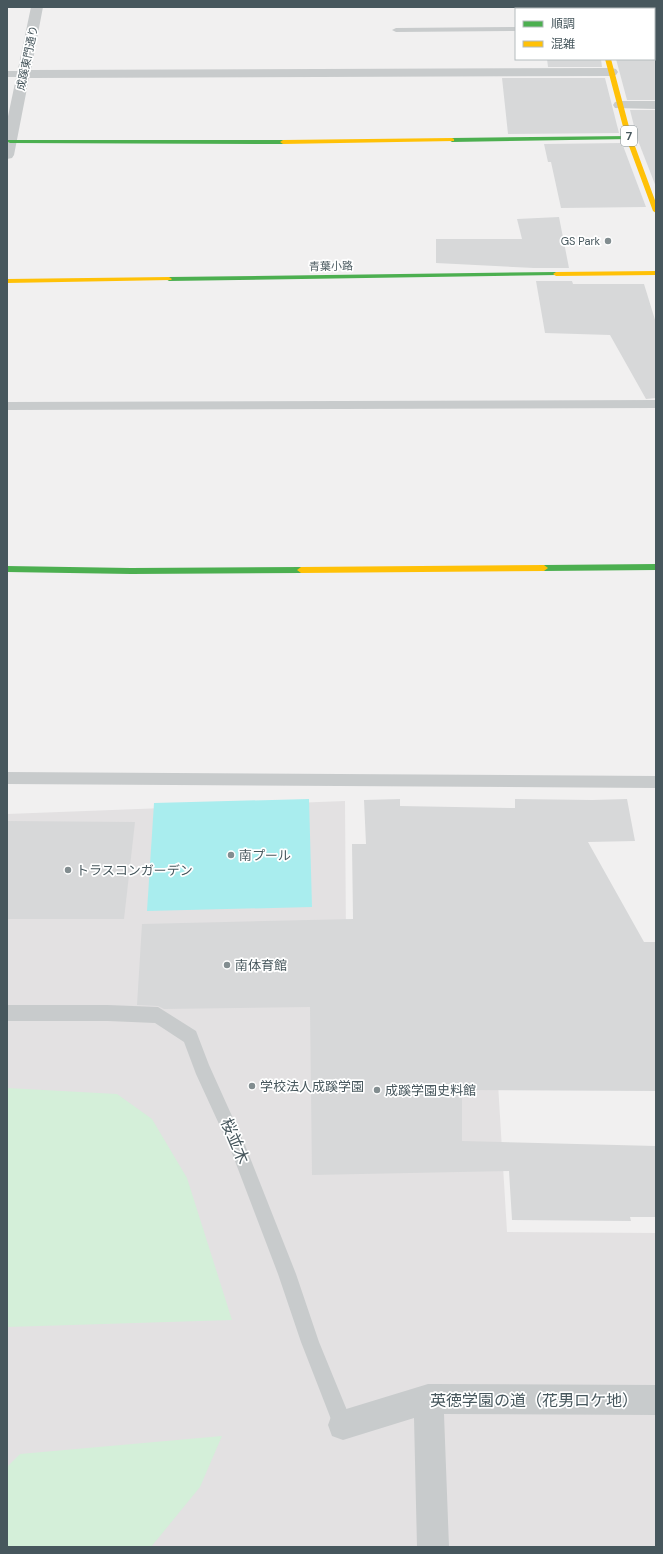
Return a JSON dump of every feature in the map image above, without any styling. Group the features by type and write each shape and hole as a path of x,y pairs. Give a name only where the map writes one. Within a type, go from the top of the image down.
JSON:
{"street":[{"name":"成蹊東門通り","path":"7,155 37,7"},
{"path":"23,74 610,65"},
{"name":"7","path":"610,65 629,138 655,207"},
{"path":"620,105 656,105"},
{"path":"10,141 314,142 629,138"},
{"name":"青葉小路","path":"7,281 656,272"},
{"path":"7,569 131,571 656,567"},
{"path":"428,1399 433,1547"},
{"name":"英徳学園の道（花男ロケ地）","path":"344,1425 428,1399 656,1400"}],"lane":[{"path":"396,30 515,29"},
{"path":"7,74 23,74"},
{"path":"7,406 656,404"},
{"path":"7,778 656,782"},
{"name":"桜並木","path":"7,1013 158,1014 190,1037 202,1068 237,1144 287,1274 310,1342 344,1425"}],"shaded area":[{"name":"学校法人成蹊学園","path":"345,801 346,940 489,935 507,1232 656,1233 656,1547 7,1547 7,814"}],"green space":[{"path":"7,1088 117,1094 152,1119 187,1178 232,1320 7,1327"},
{"path":"222,1436 200,1487 151,1547 7,1547 7,1467 20,1454"}],"water":[{"name":"南プール","path":"309,799 312,907 147,911 154,803"}],"building":[{"path":"656,7 656,26 655,8 618,8"},
{"path":"656,36 656,100 627,100 616,60 655,60"},
{"path":"547,60 601,60 602,67 548,67"},
{"path":"502,78 605,78 619,133 508,134"},
{"path":"630,110 656,110 656,187 637,138"},
{"path":"622,143 646,207 561,208 551,162 548,162 544,144"},
{"path":"559,217 569,268 534,268 436,263 436,239 522,239 517,219"},
{"path":"536,281 572,281 573,284 644,284 656,323 656,398 646,399 610,335 545,333"},
{"path":"400,799 400,806 515,808 515,799 627,799 635,841 588,842 644,942 656,942 656,1091 462,1090 462,1141 656,1146 656,1217 630,1217 631,1221 512,1220 509,1171 312,1175 310,1007 164,1009 158,1006 137,1005 142,924 353,919 352,844 366,844 364,800"},
{"name":"トラスコンガーデン","path":"7,821 135,822 124,919 7,919"}],"traffic: fast":[{"path":"452,140 629,138"},
{"path":"10,141 283,142"},
{"path":"169,279 556,274"},
{"path":"544,568 656,567"},
{"path":"7,569 131,571 301,570"}],"traffic: slow":[{"path":"608,60 629,138 656,211"},
{"path":"283,142 452,140"},
{"path":"556,274 656,273"},
{"path":"7,281 169,279"},
{"path":"301,570 544,568"}],"place":[{"name":"GS Park","path":"608,241"},
{"name":"南プール","path":"231,855"},
{"name":"トラスコンガーデン","path":"68,870"},
{"name":"南体育館","path":"227,965"},
{"name":"学校法人成蹊学園","path":"252,1086"},
{"name":"成蹊学園史料館","path":"377,1090"}]}
